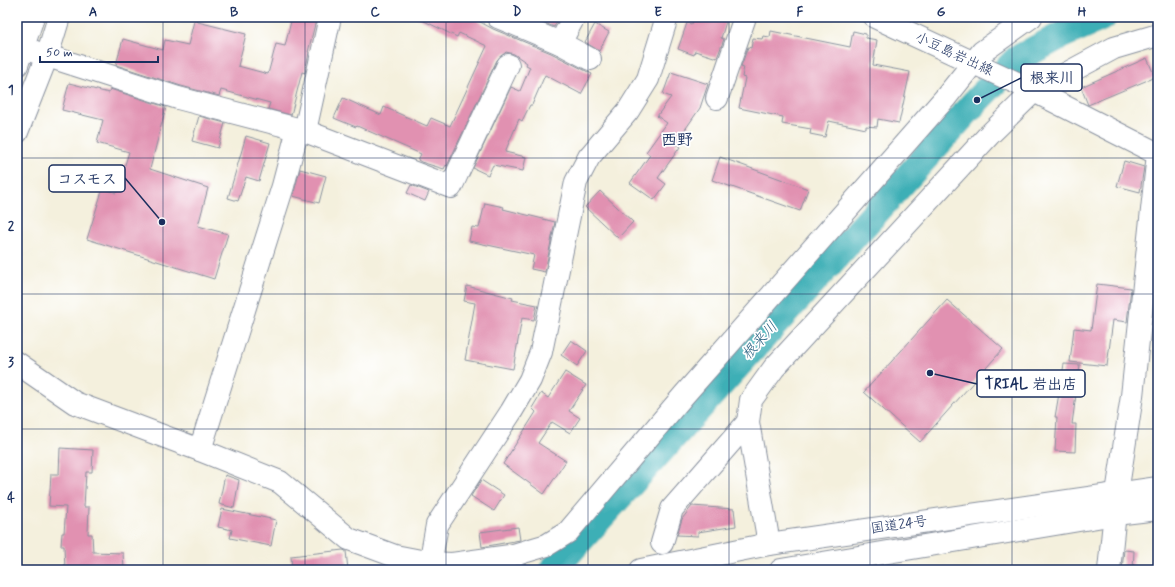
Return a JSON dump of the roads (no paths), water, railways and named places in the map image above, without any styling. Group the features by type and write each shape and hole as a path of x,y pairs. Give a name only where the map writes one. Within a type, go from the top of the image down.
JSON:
{"main road":[{"path":"33,17 20,57 47,56 178,98 302,130 452,187 508,65"},
{"path":"17,132 47,56 59,17"},
{"path":"200,450 302,130 330,17"},
{"path":"498,17 560,43 590,59"},
{"path":"560,43 574,17"},
{"path":"430,566 437,525 511,412 530,380 541,352 576,182 589,157 628,111 648,79 667,17"},
{"path":"717,98 745,17"},
{"name":"小豆島岩出線","path":"875,17 1027,88 1158,154"},
{"path":"17,363 75,403 280,482 349,539 395,556 430,566 510,556 547,545 568,532 684,395 978,65 982,52 1031,17"},
{"path":"769,544 748,422 751,400 774,368 989,135 1027,88 1114,48 1158,35"},
{"path":"1109,570 1116,504 1132,396 1158,154"},
{"path":"662,543 672,509 748,422"},
{"name":"国道24号","path":"781,570 1116,504 1158,488"},
{"name":"国道24号","path":"641,570 769,544 1116,504 1158,509"}],"waterway":[{"name":"根来川","path":"553,570 977,100 1017,59 1062,35 1103,17"}],"place":[{"name":"根来川","path":"977,100"},
{"name":"コスモス","path":"162,222"},
{"name":"TRIAL 岩出店","path":"930,373"}],"district":[{"name":"西野","path":"677,140"}]}
